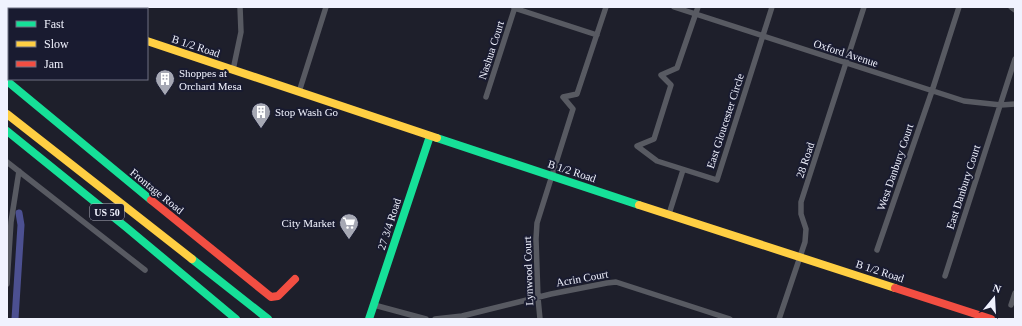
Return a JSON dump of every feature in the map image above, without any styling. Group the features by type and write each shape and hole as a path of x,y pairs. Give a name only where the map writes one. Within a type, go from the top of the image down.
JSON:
{"main road":[{"name":"B 1/2 Road","path":"148,41 551,176 991,319"},
{"name":"Frontage Road","path":"7,81 268,295 278,296 295,279"},
{"name":"US 50","path":"10,117 268,319"},
{"name":"US 50","path":"7,131 207,294 235,319"},
{"name":"27 3/4 Road","path":"370,319 430,136"},
{"path":"231,290 259,305 276,319"}],"street":[{"path":"233,70 241,32 240,7"},
{"path":"299,92 326,7"},
{"path":"515,8 597,35 606,7"},
{"name":"Oxford Avenue","path":"674,7 964,101 1001,105 1015,104"},
{"path":"669,214 683,170 657,161 637,146 654,139 671,85 661,75 677,68 698,7"},
{"path":"763,36 772,7"},
{"name":"28 Road","path":"779,319 806,242 806,229 801,214 802,202 864,7"},
{"name":"West Danbury Court","path":"877,250 932,91 959,7"},
{"path":"1011,7 1015,10"},
{"name":"Nashua Court","path":"486,97 515,8"},
{"name":"Lynwood Court","path":"540,319 538,298 537,223 573,109 563,96 577,94 597,35"},
{"name":"East Gloucester Circle","path":"683,170 717,180 763,36"},
{"name":"East Danbury Court","path":"945,276 1015,59"},
{"path":"7,162 145,270"},
{"path":"7,284 11,222 19,171"},
{"name":"Acrin Court","path":"435,319 462,316 550,294 616,282 730,319"},
{"path":"1011,305 1015,293"},
{"path":"374,305 426,319"}],"waterway":[{"path":"15,319 21,225 19,213"}],"traffic: fast":[{"path":"7,81 151,200"},
{"path":"7,131 236,319"},
{"path":"369,319 430,136"},
{"path":"437,138 639,205"},
{"path":"192,259 268,319"}],"traffic: slow":[{"path":"148,41 437,138"},
{"path":"7,114 192,259"},
{"path":"639,205 895,288"}],"traffic: jam":[{"path":"151,200 271,297 278,296 295,279"},
{"path":"895,288 991,319"}],"place":[{"name":"Shoppes at Orchard Mesa","path":"165,96"},
{"name":"Stop Wash Go","path":"261,129"},
{"name":"City Market","path":"349,240"}]}
